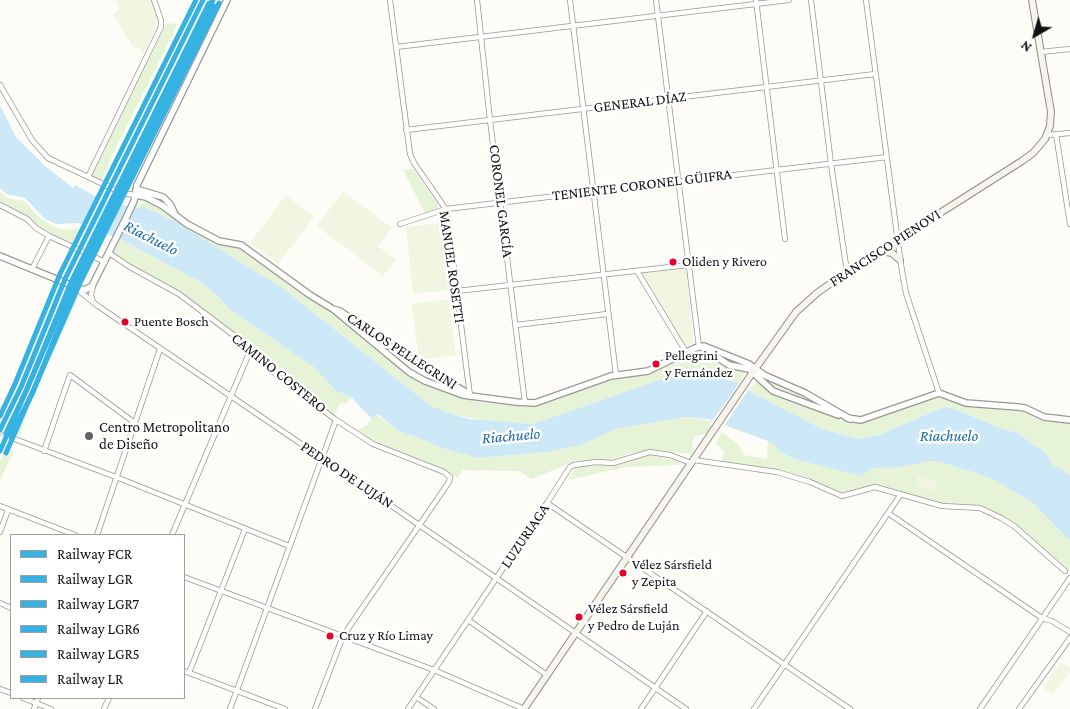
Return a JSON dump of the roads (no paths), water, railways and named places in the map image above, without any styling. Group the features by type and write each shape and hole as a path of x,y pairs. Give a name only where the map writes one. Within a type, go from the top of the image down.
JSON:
{"main road":[{"path":"1032,0 1051,118 1047,135"},
{"name":"FRANCISCO PIENOVI","path":"524,709 754,370 796,312 817,293 847,272 1028,157 1037,149 1047,135"},
{"path":"880,251 892,253 900,260"}],"street":[{"path":"88,177 161,27 161,20 154,0"},
{"path":"73,286 85,290 94,283 133,204 135,192 227,0"},
{"name":"MANUEL ROSETTI","path":"390,0 411,158 446,209 470,396"},
{"name":"CORONEL GARCÍA","path":"477,0 525,403"},
{"path":"570,0 607,314 616,375"},
{"path":"656,0 699,347"},
{"path":"396,47 658,16 756,2 789,0"},
{"path":"811,0 847,272"},
{"path":"866,0 897,240 906,293 939,393"},
{"path":"756,2 785,239"},
{"path":"1041,52 1070,49"},
{"name":"GENERAL DÍAZ","path":"406,130 875,74"},
{"name":"CARLOS PELLEGRINI","path":"0,84 32,140 45,155 122,193 135,192 159,195 166,199 175,214"},
{"path":"1047,135 1070,133"},
{"path":"1056,134 1070,224"},
{"name":"TENIENTE CORONEL GÜIFRA","path":"400,224 446,209 887,156"},
{"name":"CARLOS PELLEGRINI","path":"135,192 163,206 191,227 218,241 241,244 299,288 333,309 403,368 415,376 455,393 535,403 616,375 648,371 699,347"},
{"path":"163,206 167,204 166,199"},
{"path":"0,205 27,219 36,228 49,236 105,262"},
{"path":"32,269 49,236"},
{"name":"CAMINO COSTERO","path":"109,252 130,268 179,294 236,337 277,375 336,420 373,444 444,472 450,477 449,482 420,525"},
{"name":"PEDRO DE LUJÁN","path":"0,256 73,286 94,304 420,525 686,709"},
{"path":"457,291 688,265"},
{"path":"637,270 686,352"},
{"path":"94,283 91,295 94,304"},
{"name":"CARLOS PELLEGRINI","path":"333,309 340,311 397,351 470,396"},
{"path":"516,325 607,314"},
{"path":"699,347 708,346 749,364 766,386 777,393 850,419 861,420 939,393 966,403 1025,408 1044,417 1070,420"},
{"path":"699,347 706,349 727,364 754,370 790,386 850,419"},
{"path":"97,534 160,349"},
{"path":"172,534 250,351"},
{"path":"727,364 726,360 731,356"},
{"path":"44,451 70,375 135,423"},
{"path":"777,393 782,389 782,383"},
{"path":"786,397 786,391 790,386"},
{"path":"230,709 336,420"},
{"path":"12,438 186,504 289,546"},
{"name":"LUZURIAGA","path":"408,709 570,467 574,465 613,462 650,452 693,461 776,472 810,482 842,496 875,487 942,506 980,508 1014,526 1065,571"},
{"path":"754,709 901,494"},
{"path":"547,503 850,709"},
{"path":"0,506 72,534"},
{"path":"0,532 8,510"},
{"path":"888,513 1042,618 1052,621 1070,632"},
{"path":"315,709 343,636 420,525"},
{"path":"245,529 186,672 285,709"},
{"path":"185,577 434,670 524,709"},
{"path":"980,709 1070,578"},
{"path":"641,709 707,611"},
{"path":"468,620 547,675"},
{"path":"1019,709 1070,638"},
{"path":"416,697 434,709"},
{"path":"34,709 37,700 51,709"}],"water":[{"name":"Riachuelo","path":"0,105 16,137 43,164 73,188 75,185 97,197 137,209 141,207 146,208 182,224 182,226 284,289 431,406 470,419 533,424 694,368 737,383 822,429 858,439 879,435 944,407 952,408 1005,430 1019,433 1045,452 1053,465 1070,476 1070,541 1033,503 996,481 979,474 941,462 930,461 902,467 873,468 861,476 792,458 779,451 768,441 708,419 684,417 616,429 581,445 547,452 477,458 439,447 398,431 379,415 375,415 372,419 352,398 335,390 315,368 229,309 219,297 199,281 120,239 78,223 56,224 45,219 25,198 6,194 0,188"}],"tunnel":[{"path":"0,433 12,438"}],"rail line":[{"name":"LGR5","path":"0,416 60,274 196,0"},
{"name":"FCR","path":"0,430 21,387 66,277 203,0"},
{"name":"LGR7","path":"0,451 74,280 213,0"},
{"name":"LGR","path":"6,433 27,389 72,280 209,3"},
{"name":"LGR6","path":"6,453 80,283 219,3"},
{"name":"LR","path":"11,435 33,392 77,282 214,6"}],"place":[{"name":"Oliden y Rivero","path":"673,262"},
{"name":"Puente Bosch","path":"125,322"},
{"name":"Pellegrini y Fernández","path":"656,364"},
{"name":"Centro Metropolitano de Diseño","path":"89,436"},
{"name":"Vélez Sársfield y Zepita","path":"623,573"},
{"name":"Vélez Sársfield y Pedro de Luján","path":"579,617"},
{"name":"Cruz y Río Limay","path":"330,636"}]}
